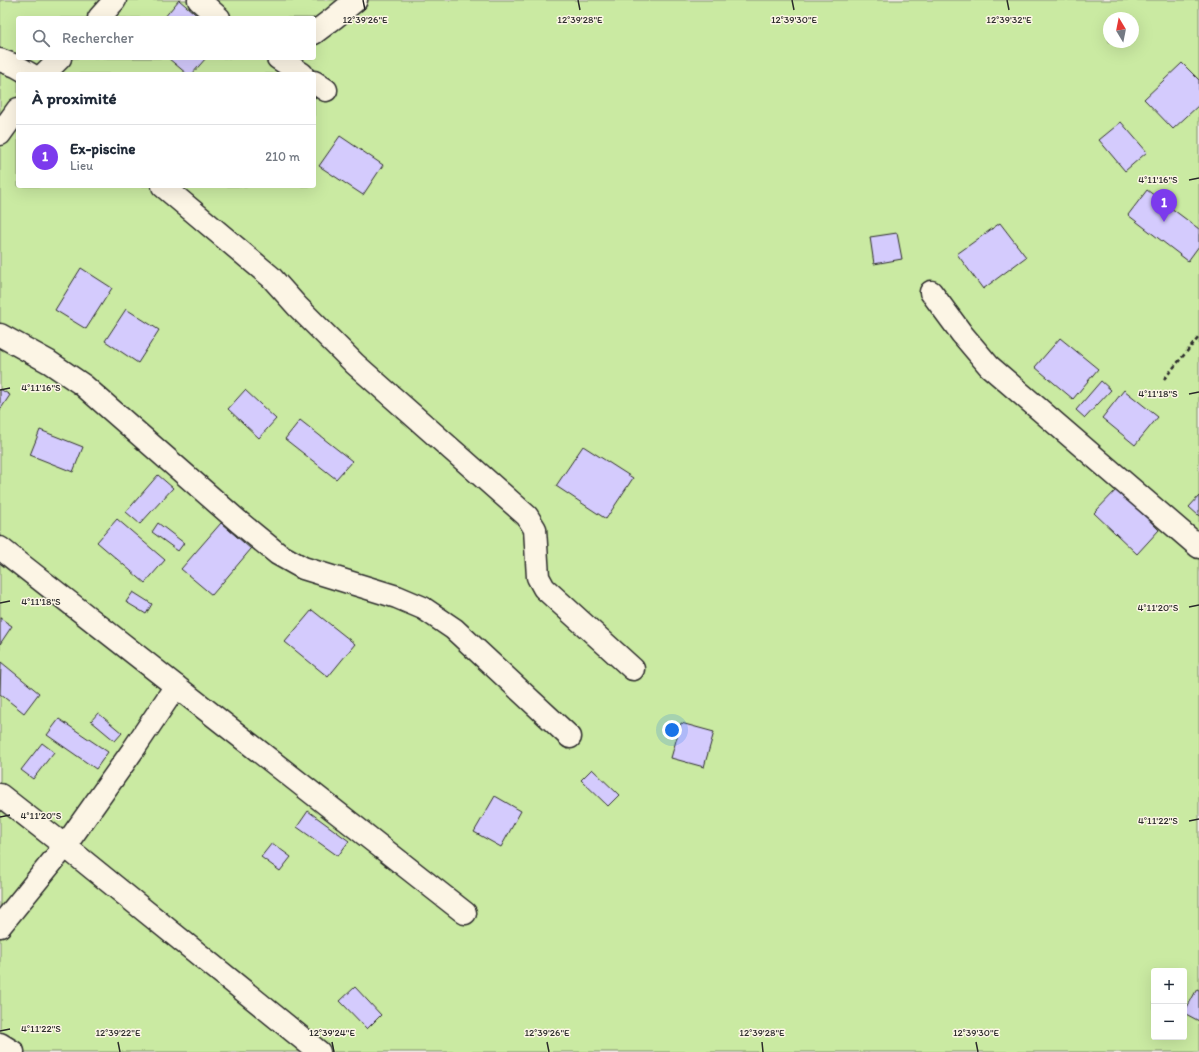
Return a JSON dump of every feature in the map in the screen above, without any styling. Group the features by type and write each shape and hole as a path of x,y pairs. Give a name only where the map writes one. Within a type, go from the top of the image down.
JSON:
{"street":[{"path":"101,16 115,0"},
{"path":"199,0 217,16"},
{"path":"316,32 356,0"},
{"path":"0,60 26,72"},
{"path":"46,72 58,60"},
{"path":"281,60 299,72"},
{"path":"0,134 16,112"},
{"path":"165,188 271,277 297,306 355,364 527,516 535,529 538,577 544,588 633,669"},
{"path":"931,292 962,334 989,366 1199,547"},
{"path":"0,335 48,362 83,385 239,522 278,554 303,568 397,596 423,608 454,629 570,738"},
{"path":"0,548 465,912"},
{"path":"0,926 65,846 134,750 176,686"},
{"path":"0,795 319,1052"},
{"path":"0,1044 12,1052"}],"path":[{"path":"1164,379 1199,337"}],"green space":[{"path":"0,0 1199,0 1199,1052 0,1052"}],"building":[{"path":"179,0 198,16 166,16"},
{"path":"170,60 204,60 194,72 185,72"},
{"path":"1182,63 1199,80 1199,105 1173,129 1144,99"},
{"path":"1121,122 1147,152 1125,171 1099,140"},
{"path":"340,136 383,165 363,195 319,166"},
{"path":"1147,190 1199,229 1199,246 1188,261 1128,215"},
{"path":"1000,223 1026,257 983,289 957,254"},
{"path":"897,233 902,259 874,264 870,237"},
{"path":"81,268 112,288 86,329 55,310"},
{"path":"126,309 159,330 138,363 105,341"},
{"path":"1060,338 1098,369 1073,399 1035,367"},
{"path":"1101,381 1111,390 1085,418 1076,410"},
{"path":"0,389 10,395 0,410"},
{"path":"245,390 276,419 259,438 228,409"},
{"path":"1124,390 1158,417 1135,445 1102,418"},
{"path":"300,420 352,461 336,479 285,439"},
{"path":"40,430 83,447 73,472 30,455"},
{"path":"583,446 633,478 606,519 556,486"},
{"path":"158,475 173,488 140,524 126,512"},
{"path":"1117,489 1159,530 1137,554 1094,513"},
{"path":"1199,496 1199,516 1189,507"},
{"path":"117,519 165,560 145,583 97,542"},
{"path":"158,523 184,543 178,551 152,532"},
{"path":"221,523 251,549 212,595 181,569"},
{"path":"133,592 152,604 146,614 126,602"},
{"path":"312,610 355,644 328,677 285,642"},
{"path":"0,618 12,626 0,644"},
{"path":"1,662 39,693 24,713 0,694"},
{"path":"98,713 122,733 115,741 91,721"},
{"path":"59,719 108,752 96,769 47,735"},
{"path":"681,723 714,732 704,767 671,758"},
{"path":"42,743 54,752 33,779 21,770"},
{"path":"592,769 619,795 608,806 581,780"},
{"path":"495,796 521,811 501,847 474,832"},
{"path":"308,811 349,841 338,856 297,827"},
{"path":"272,843 291,857 280,871 261,857"},
{"path":"355,987 381,1015 367,1029 340,1001"},
{"path":"1197,989 1199,990 1199,1021 1187,1015 1187,1007"}],"place":[{"name":"Ex-piscine","path":"1164,222"}]}
